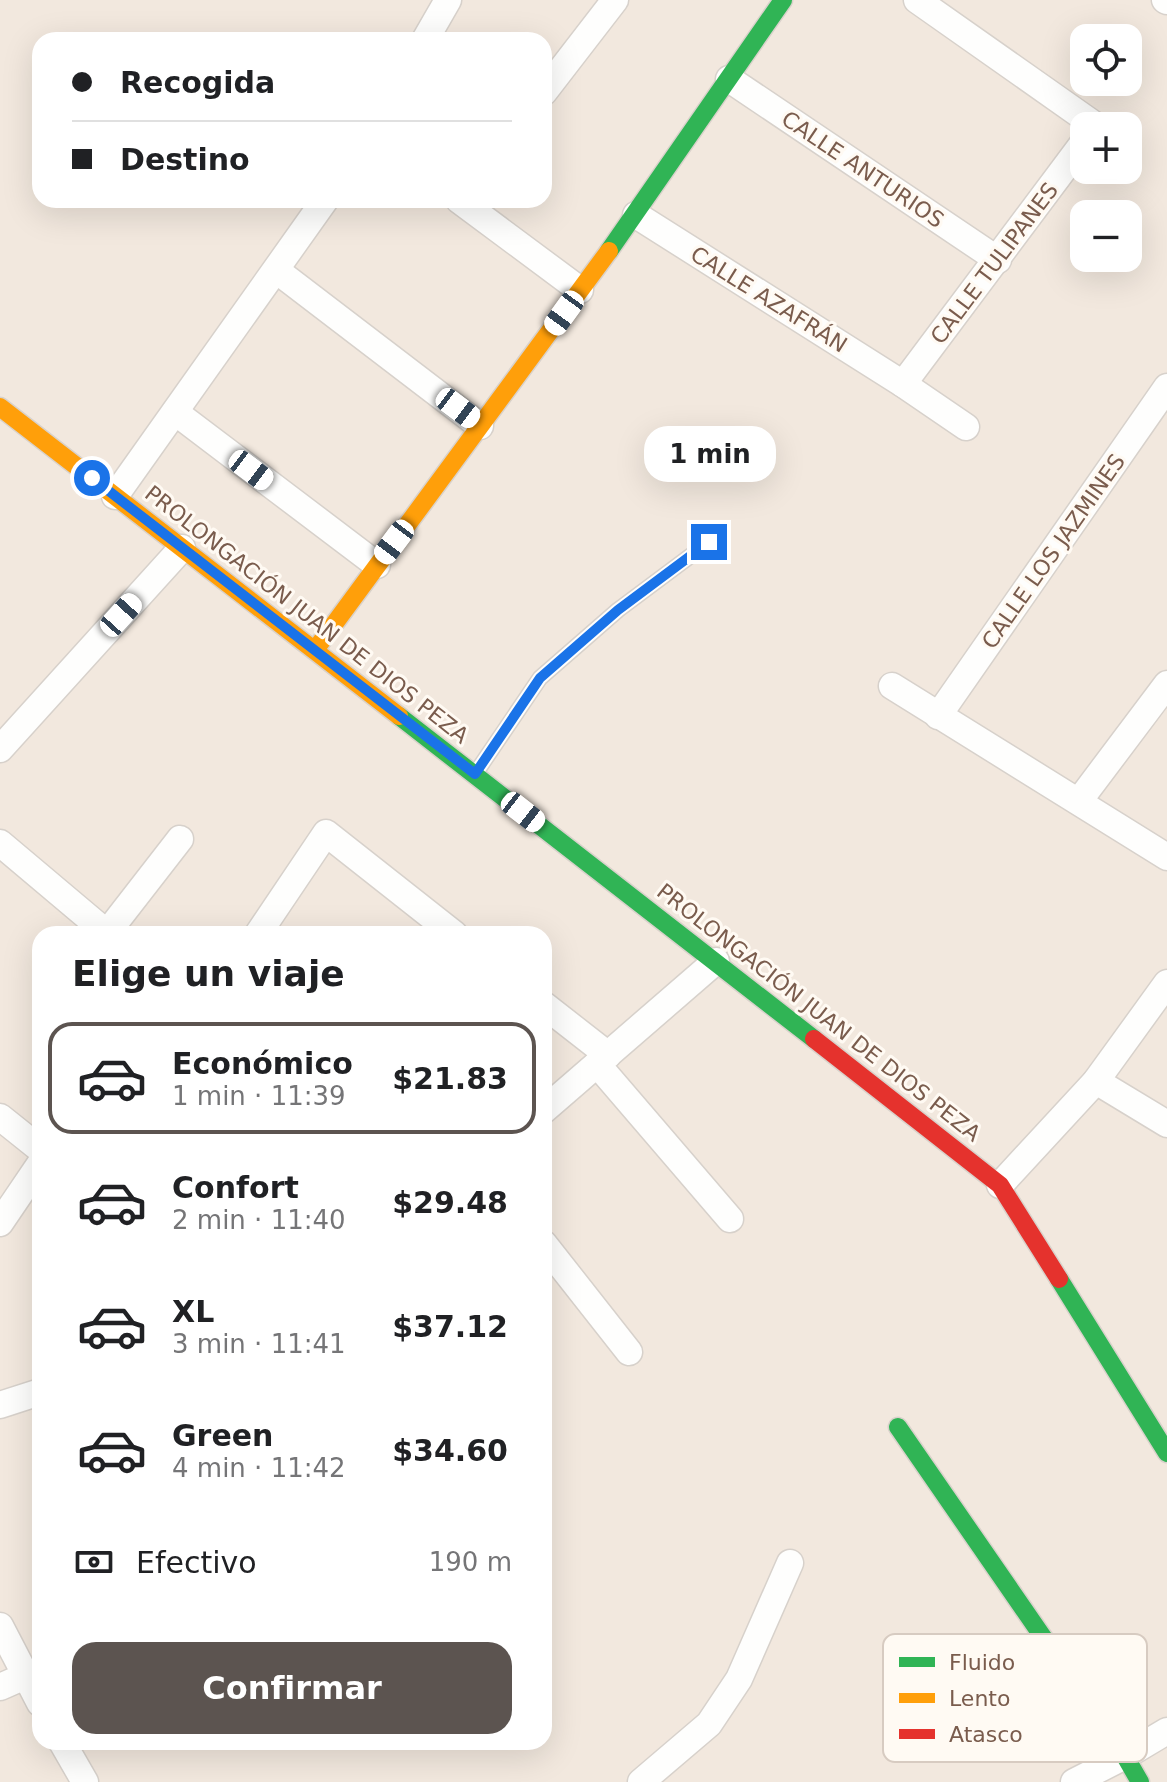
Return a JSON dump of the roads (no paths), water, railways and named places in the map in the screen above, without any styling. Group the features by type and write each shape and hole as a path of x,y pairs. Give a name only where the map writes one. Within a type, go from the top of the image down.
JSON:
{"street":[{"path":"430,32 448,0"},
{"path":"552,82 615,0"},
{"path":"315,650 636,215 783,0"},
{"path":"917,0 1076,112"},
{"name":"CALLE ANTURIOS","path":"729,79 998,260"},
{"name":"CALLE TULIPANES","path":"903,384 1070,161"},
{"path":"115,496 319,208"},
{"path":"471,208 580,290"},
{"name":"CALLE AZAFRÁN","path":"636,215 966,427"},
{"path":"276,270 480,426"},
{"name":"CALLE LOS JAZMINES","path":"938,716 1167,387"},
{"name":"PROLONGACIÓN JUAN DE DIOS PEZA","path":"0,407 716,961 1000,1185 1167,1453"},
{"path":"175,412 377,565"},
{"path":"0,749 182,548"},
{"path":"1079,801 1167,684"},
{"path":"892,686 1167,857"},
{"path":"263,926 326,833 444,926"},
{"path":"114,926 180,839"},
{"path":"0,843 99,926"},
{"path":"552,1103 716,961"},
{"path":"1000,1185 1096,1081 1167,983"},
{"path":"552,1012 602,1059 730,1219"},
{"path":"1096,1081 1167,1124"},
{"path":"0,1117 32,1143"},
{"path":"0,1223 32,1176"},
{"path":"552,1254 629,1352"},
{"path":"0,1405 32,1395"},
{"path":"898,1427 1041,1634"},
{"path":"641,1782 709,1724 739,1679 790,1563"},
{"path":"0,1626 32,1689"},
{"path":"0,1687 25,1676"},
{"path":"1147,1743 1167,1731"},
{"path":"67,1750 85,1782"},
{"path":"1074,1782 1113,1762"},
{"path":"1128,1762 1140,1782"}],"lane":[{"path":"475,774 540,678 618,610 709,542"}]}
